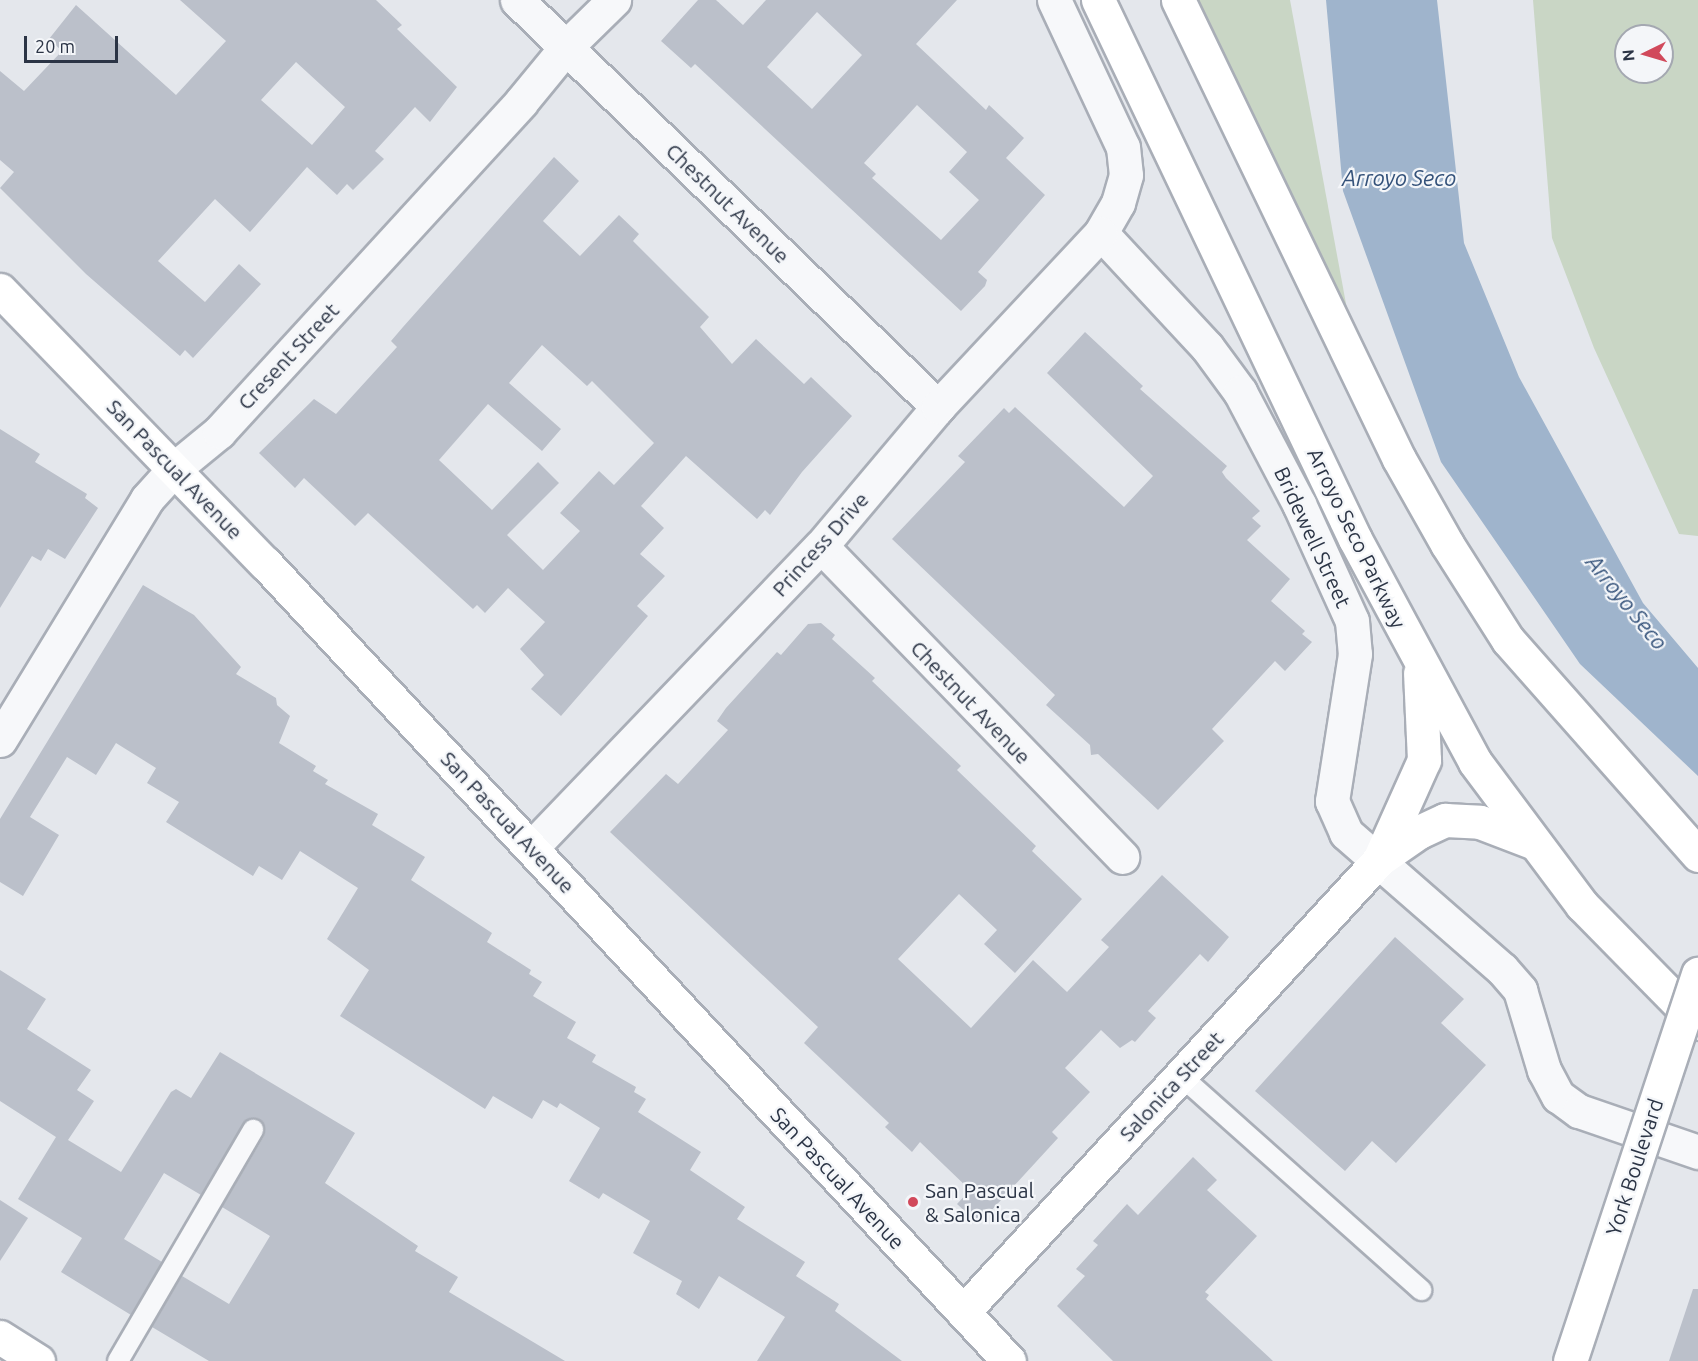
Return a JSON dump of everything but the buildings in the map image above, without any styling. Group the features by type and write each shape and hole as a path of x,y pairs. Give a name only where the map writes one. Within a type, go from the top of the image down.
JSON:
{"main road":[{"name":"Arroyo Seco Parkway","path":"1098,0 1419,662 1475,762 1532,842 1582,905 1698,1023"},
{"path":"1178,0 1399,459 1447,544 1508,640 1698,855"},
{"name":"San Pascual Avenue","path":"0,290 175,468 532,847 1009,1361"},
{"path":"1379,860 1424,760 1419,662"},
{"path":"1379,860 1419,832 1445,820 1479,822 1532,842"},
{"name":"Salonica Street","path":"963,1312 1379,860"},
{"name":"York Boulevard","path":"1570,1361 1698,974"},
{"path":"0,1337 38,1361"}],"street":[{"name":"Chestnut Avenue","path":"517,0 938,407"},
{"name":"Cresent Street","path":"0,740 147,499 175,468 219,432 521,102 567,46 614,0"},
{"path":"1053,0 1123,147 1126,175 1118,203 1101,233"},
{"name":"Princess Drive","path":"532,847 821,546 938,407 1101,233"},
{"name":"Bridewell Street","path":"1101,233 1207,347 1240,392 1339,588 1352,621 1355,654 1332,801 1346,833 1502,969 1520,990 1544,1070 1558,1096 1579,1112 1698,1152"},
{"name":"Chestnut Avenue","path":"821,546 1122,857"}],"lane":[{"path":"1181,1076 1421,1290"},
{"path":"118,1361 253,1130"}],"green space":[{"path":"1198,0 1290,0 1349,320"},
{"path":"1533,0 1698,0 1698,536 1679,534 1594,348 1552,238"}],"water":[{"name":"Arroyo Seco","path":"1326,0 1437,0 1464,243 1519,377 1643,603 1698,668 1698,776 1580,664 1441,462 1343,191"}],"place":[{"name":"San Pascual & Salonica","path":"913,1202"}]}
